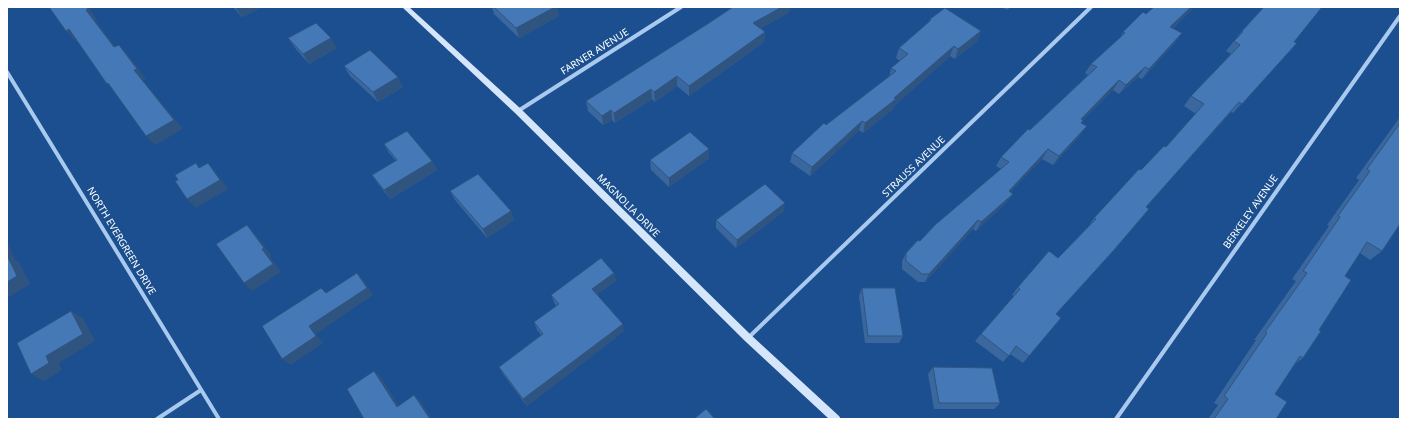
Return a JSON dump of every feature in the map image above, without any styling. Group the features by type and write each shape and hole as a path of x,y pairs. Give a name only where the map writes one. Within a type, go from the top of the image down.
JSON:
{"street":[{"name":"MAGNOLIA DRIVE","path":"405,7 518,111 748,338 836,419"},
{"name":"FARNER AVENUE","path":"518,111 681,7"},
{"name":"STRAUSS AVENUE","path":"748,338 1091,7"},
{"name":"BERKELEY AVENUE","path":"1116,419 1400,16"},
{"name":"NORTH EVERGREEN DRIVE","path":"7,72 219,419"},
{"path":"158,419 201,390"}],"building":[{"path":"49,7 87,7 88,9 86,10 114,47 119,45 137,69 134,70 174,120 146,136 108,83 107,84 69,29 66,31"},
{"path":"494,7 555,7 516,28"},
{"path":"733,7 782,7 753,23 765,32 689,86 677,76 654,92 651,89 614,113 611,110 602,116 586,101 709,23"},
{"path":"1154,7 1191,7 1170,27 1182,33 1149,69 1145,67 1126,85 1119,80 1081,119 1083,120 1081,123 1087,126 1059,156 1048,149 1009,191 1013,194 981,222 978,220 929,274 922,274 906,261 906,253 918,240 920,241 935,225 1009,162 1001,157 1028,129 1030,130 1097,67 1091,64 1125,33 1123,32 1143,12 1146,14"},
{"path":"1264,7 1322,7 1294,42 1297,43 1242,104 1239,102 1146,207 1149,209 1114,250 1056,314 1061,318 1029,356 1016,346 1009,356 981,334 1020,289 1018,287 1049,251 1058,258 1096,219 1094,218 1139,169 1141,170 1164,146 1166,147 1204,104 1191,96 1240,45 1234,41"},
{"path":"945,8 981,31 958,49 954,46 894,98 896,99 865,123 862,121 812,167 792,153 824,123 826,125 896,71 891,68 908,54 899,48 931,20 930,19"},
{"path":"316,23 331,38 303,54 288,38"},
{"path":"370,50 398,77 373,92 344,66"},
{"path":"1400,123 1400,224 1382,251 1367,242 1345,276 1351,280 1319,330 1321,331 1303,358 1300,356 1275,394 1287,402 1276,419 1214,419 1228,399 1224,396 1267,333 1265,332 1307,273 1303,271 1340,217 1338,216 1370,171 1367,169"},
{"path":"407,131 432,161 384,190 372,175 397,160 384,144"},
{"path":"690,132 709,149 669,178 650,160"},
{"path":"196,163 199,168 208,163 220,180 187,199 175,181 178,180 175,175"},
{"path":"478,174 511,211 483,229 450,191"},
{"path":"765,184 785,203 737,240 716,220"},
{"path":"247,225 264,248 262,249 273,264 244,283 216,244"},
{"path":"7,255 17,276 7,282"},
{"path":"601,258 614,273 592,289 623,324 523,399 499,367 543,334 534,322 559,304 551,295"},
{"path":"357,273 367,288 309,326 316,336 282,359 262,326 321,288 326,293"},
{"path":"862,288 895,288 903,336 868,336"},
{"path":"71,311 83,334 46,356 49,363 31,374 17,343"},
{"path":"933,367 992,368 1000,403 939,403"},
{"path":"374,371 397,407 414,395 430,419 364,419 347,389"},
{"path":"706,409 715,419 694,419"}]}
